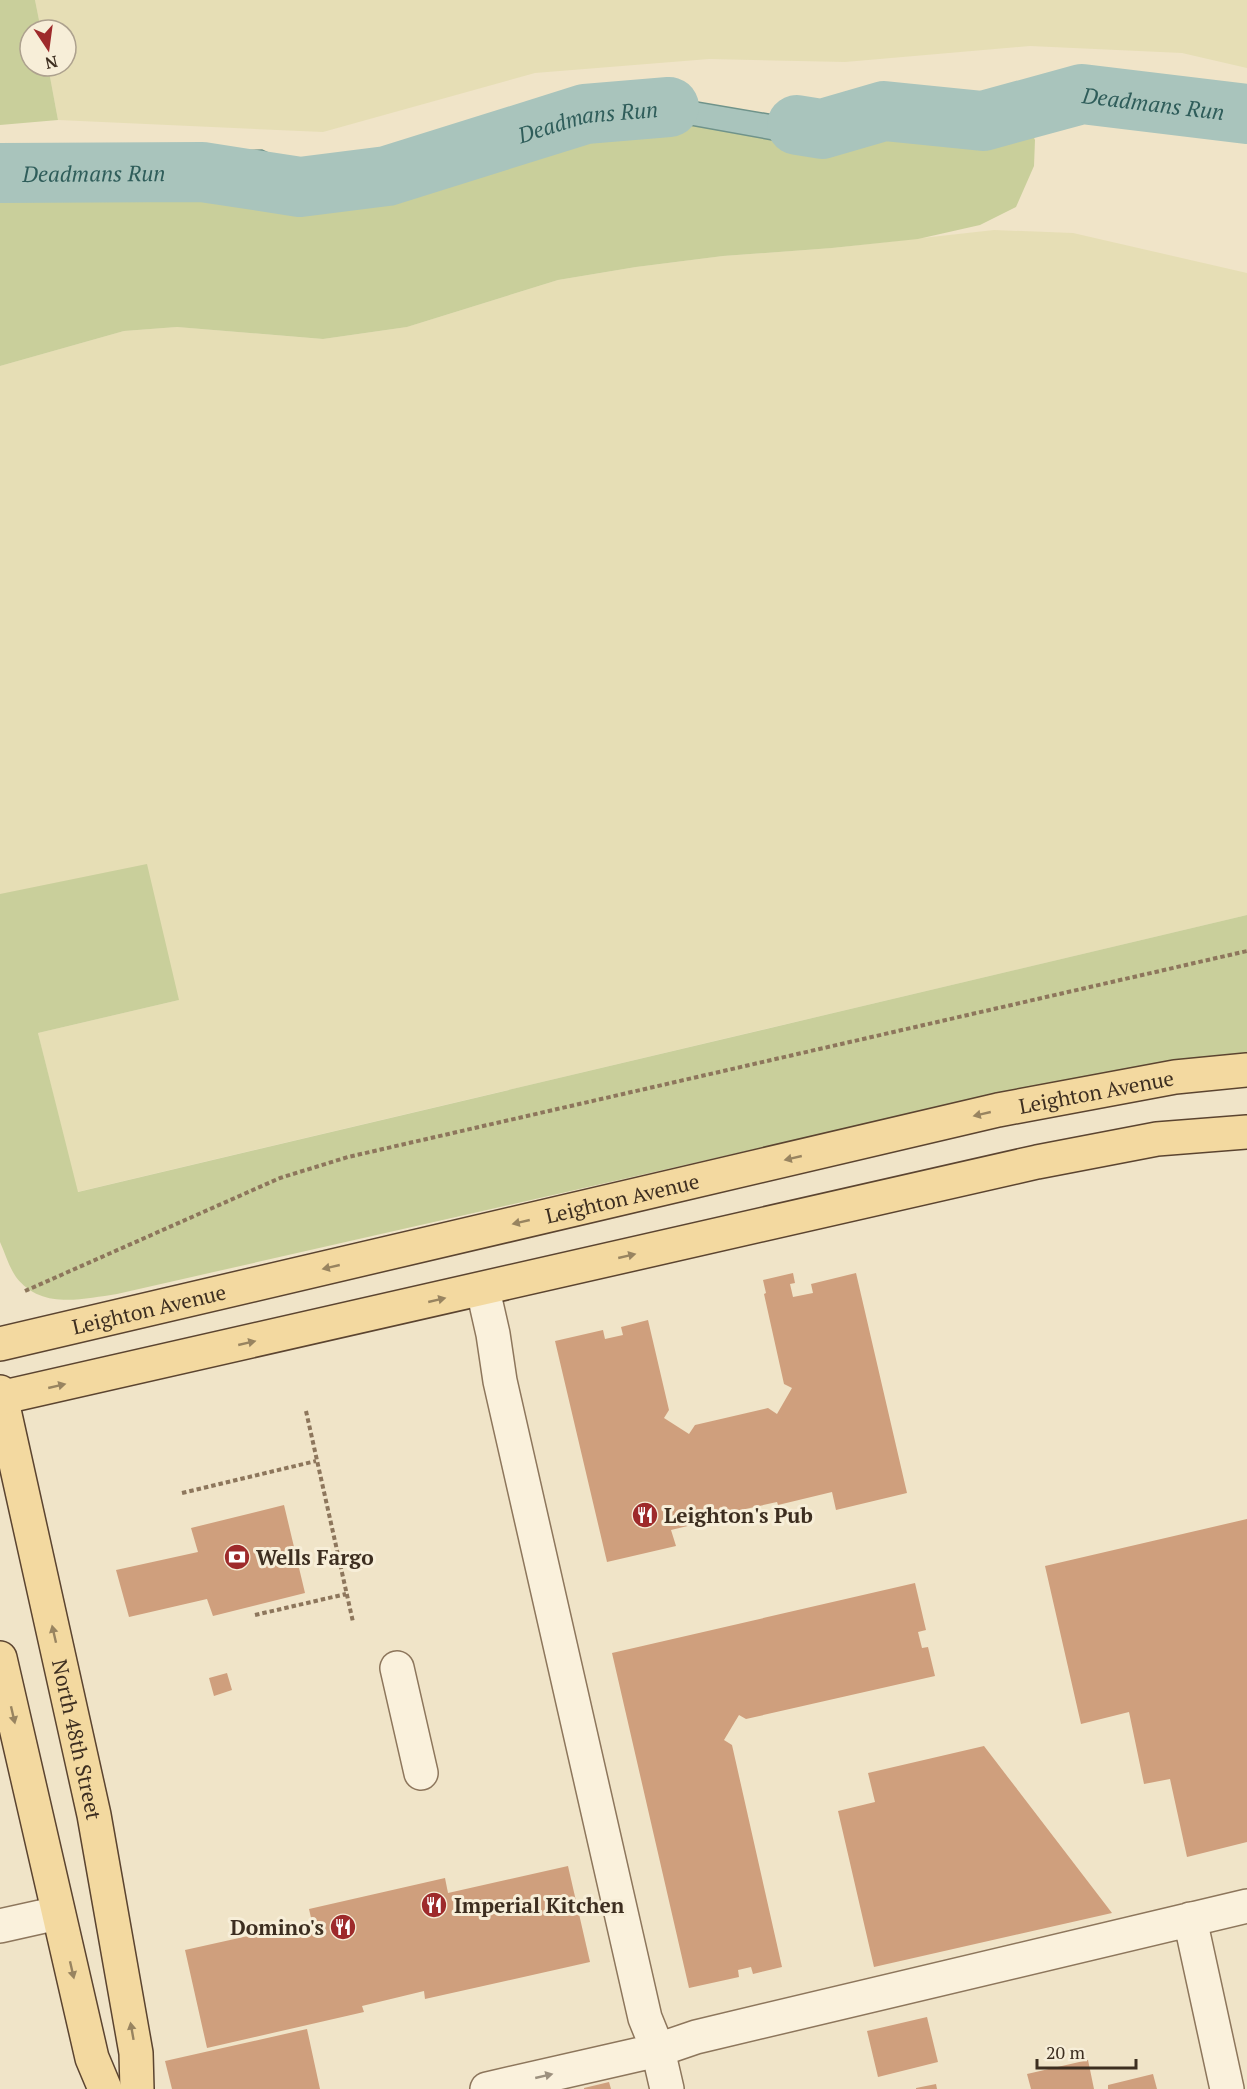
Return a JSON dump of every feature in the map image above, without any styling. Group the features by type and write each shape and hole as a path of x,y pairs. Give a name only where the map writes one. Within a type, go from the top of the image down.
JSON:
{"main road":[{"name":"Leighton Avenue","path":"0,1344 998,1110 1175,1077 1247,1070"},
{"path":"0,1396 483,1290 1072,1155 1157,1139 1247,1132"},
{"name":"North 48th Street","path":"0,1396 94,1815 136,2053 137,2089"},
{"path":"0,1658 92,2058 105,2089"}],"street":[{"path":"483,1290 500,1381 645,2018 658,2050 668,2089"},
{"path":"397,1668 421,1773"},
{"path":"487,2089 658,2050 696,2037 1247,1906"},
{"path":"0,1926 58,1913"},
{"path":"1190,1919 1227,2089"}],"path":[{"path":"25,1291 280,1178 348,1157 1247,951"},
{"path":"306,1411 353,1622"},
{"path":"182,1493 316,1461"},
{"path":"255,1615 346,1594"}],"shaded area":[{"path":"35,0 1247,0 1247,68 1182,53 1030,46 845,62 709,59 535,73 323,132 58,120 50,78 78,78 78,18 39,18"},
{"path":"994,230 1073,233 1247,273 1247,915 77,1192 38,1033 179,1000 0,894 0,366 124,331 177,327 323,339 407,327 558,280 636,267 723,256 832,248"}],"green space":[{"path":"0,0 35,0 39,18 18,18 18,78 50,78 58,120 0,125"},
{"path":"1021,111 1035,140 1034,166 1016,207 980,225 918,239 723,256 558,280 407,327 323,339 177,327 124,331 0,366 0,181 190,184 237,166 326,201 639,116 805,146 881,137"},
{"path":"147,864 179,1000 38,1033 78,1192 1247,915 1247,1056 1203,1057 975,1099 117,1294 76,1300 50,1298 37,1294 16,1277 0,1242 0,894"}],"water":[{"path":"1099,82 1193,97 1247,102 1247,134 1144,113 1016,112 881,137 805,146 639,116 326,201 237,166 190,184 0,181 0,158 262,150 320,177 503,140 651,94 804,120 993,102"}],"building":[{"path":"793,1273 795,1283 790,1284 793,1297 813,1293 811,1284 856,1273 907,1493 836,1510 832,1492 778,1505 777,1502 741,1510 742,1513 671,1530 676,1546 607,1562 555,1341 603,1330 605,1339 623,1335 621,1327 648,1320 669,1410 664,1418 689,1434 695,1425 768,1408 777,1414 792,1388 784,1384 763,1280"},
{"name":"Wells Fargo","path":"284,1505 305,1593 213,1616 207,1599 129,1617 116,1570 198,1552 191,1528"},
{"path":"1247,1519 1247,1842 1187,1857 1170,1779 1144,1784 1129,1712 1081,1724 1045,1566"},
{"path":"915,1583 926,1630 918,1632 922,1648 928,1647 935,1676 746,1719 739,1715 724,1740 732,1745 782,1967 753,1974 751,1967 738,1970 739,1977 689,1988 612,1653"},
{"path":"227,1673 232,1690 214,1696 209,1678"},
{"path":"984,1746 1112,1913 874,1967 838,1811 875,1802 868,1773"},
{"path":"568,1866 590,1962 425,1999 424,1991 362,2006 364,2012 207,2048 185,1950 312,1922 309,1909 445,1878 448,1893"},
{"path":"927,2017 938,2062 878,2077 867,2031"},
{"path":"307,2029 320,2089 172,2089 165,2061"},
{"path":"1088,2060 1094,2089 1031,2089 1027,2074"},
{"path":"1153,2074 1157,2089 1108,2089 1108,2085"},
{"path":"609,2082 611,2089 584,2089 584,2088"},
{"path":"936,2084 937,2089 916,2089 916,2088"}],"waterway":[{"name":"Deadmans Run","path":"797,125 822,129 884,111 983,121 1082,94 1247,114"},
{"name":"Deadmans Run","path":"0,173 202,172 300,187 387,176 585,114 669,107"}],"place":[{"name":"Leighton's Pub","path":"645,1515"},
{"name":"Wells Fargo","path":"237,1557"},
{"name":"Imperial Kitchen","path":"434,1905"},
{"name":"Domino's","path":"343,1927"}]}
